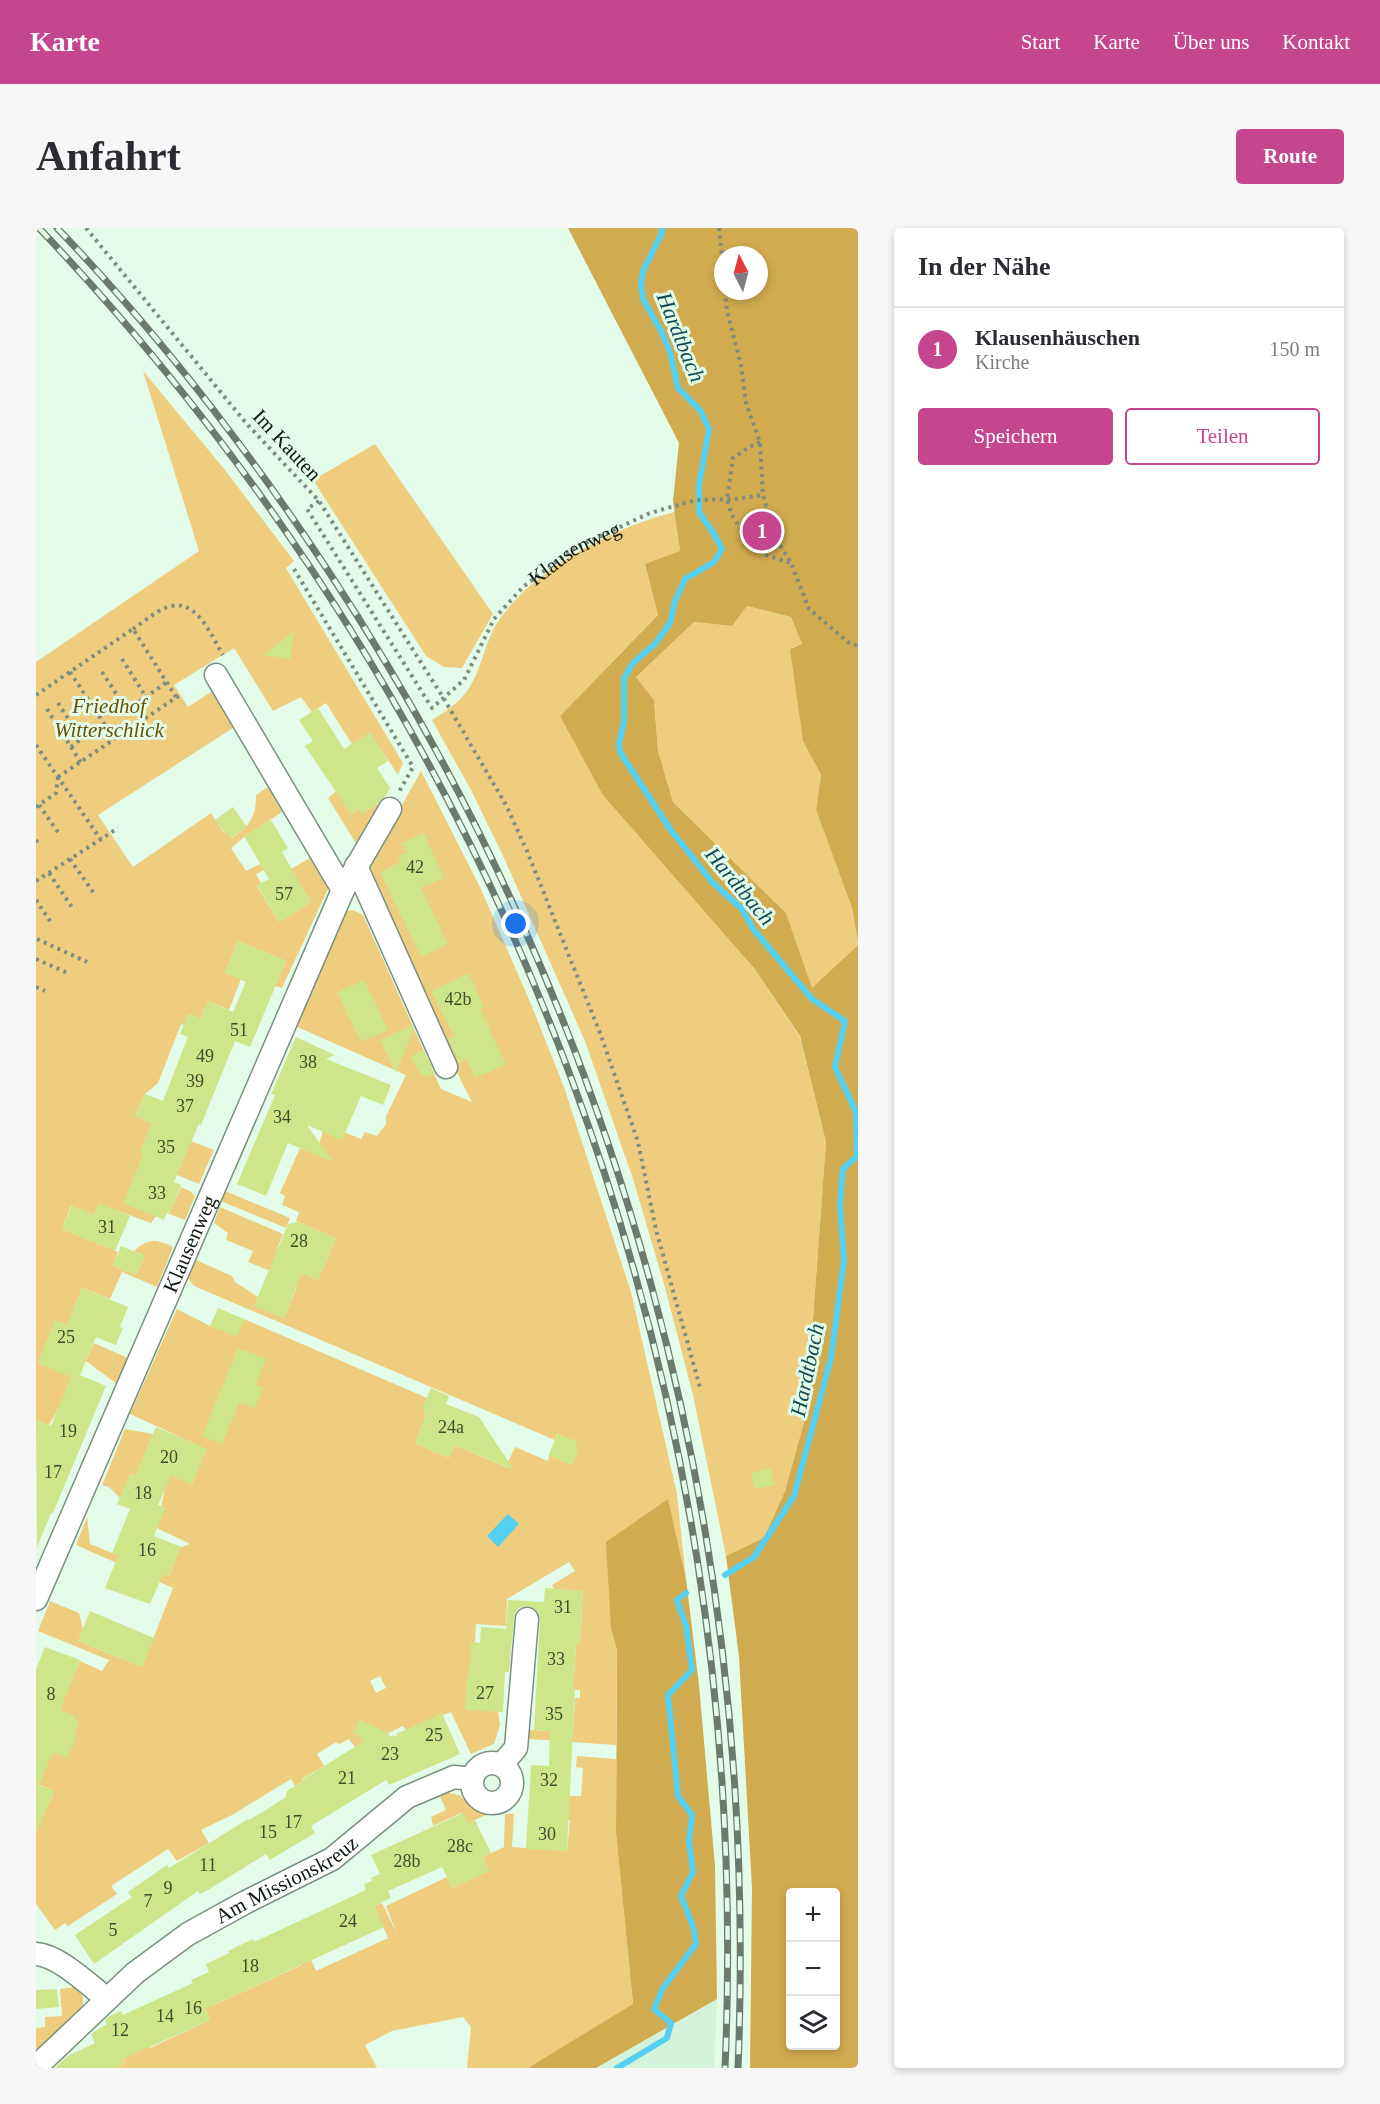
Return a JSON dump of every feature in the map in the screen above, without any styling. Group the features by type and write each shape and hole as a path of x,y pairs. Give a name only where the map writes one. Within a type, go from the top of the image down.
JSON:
{"street":[{"path":"220,665 344,890"},
{"name":"Klausenweg","path":"36,1599 344,890 390,809"},
{"path":"356,866 446,1067"},
{"path":"501,1765 516,1748 527,1619"},
{"path":"492,1762 501,1765 512,1779 511,1789 507,1797 500,1802 487,1803 480,1799 472,1786 472,1779 482,1765 492,1762"},
{"name":"Am Missionskreuz","path":"36,2067 135,1972 188,1934 332,1859 407,1797 454,1777 472,1779"},
{"path":"36,1954 43,1954 58,1962 107,1999"}],"path":[{"name":"Im Kauten","path":"86,228 246,423 319,501 444,699 506,805 527,851 600,1033 638,1143 656,1230 701,1391"},
{"path":"719,228 721,246"},
{"path":"726,300 741,365 746,403 760,442 763,495 775,536 791,563 809,609 848,642 858,646"},
{"path":"760,442 733,458 727,499 732,515 745,537 763,554 791,563"},
{"name":"Klausenweg","path":"444,699 464,680 494,620 523,587 573,549 650,513 696,500 763,495"},
{"path":"319,501 307,509 432,708 444,699"},
{"path":"294,570 413,767 390,809"},
{"path":"36,695 163,609 174,605 190,608 199,615 220,665"},
{"path":"58,777 178,696 134,629"},
{"path":"122,659 146,697"},
{"path":"70,672 115,740"},
{"path":"102,672 127,710 167,682"},
{"path":"58,703 81,739 71,747"},
{"path":"47,709 81,763"},
{"path":"36,745 101,840"},
{"path":"58,777 56,793 38,806 58,832"},
{"path":"36,881 118,828"},
{"path":"70,859 95,895"},
{"path":"49,873 73,909"},
{"path":"36,900 52,924"},
{"path":"36,939 87,962"},
{"path":"36,959 70,974"},
{"path":"36,987 45,991"}],"shaded area":[{"path":"568,228 858,228 858,942 852,908 816,810 821,775 803,741 790,649 802,644 791,617 747,606 732,626 694,622 636,677 654,700 658,751 673,802 786,913 812,988 858,945 858,2068 750,2068 752,1888 739,1657 726,1556 764,1538 785,1491 806,1415 826,1142 800,1036 754,968 603,795 560,716 658,615 645,564 680,551 673,501 679,443"},
{"path":"668,1499 686,1579 699,1685 715,1866 717,1999 596,2068 528,2068 633,2004 616,1833 617,1650 611,1628 606,1542"},
{"path":"717,1999 714,2068 596,2068"}],"green space":[{"name":"Friedhof Witterschlick","path":"143,371 225,470 294,561 286,568 403,763 398,775 370,733 352,744 326,703 312,712 301,697 273,711 234,648 174,685 188,707 214,690 236,726 98,815 133,867 211,813 224,833 227,832 232,838 251,820 255,810 256,795 268,787 282,812 231,848 246,871 260,864 264,870 256,874 261,883 257,886 279,922 311,902 291,869 310,858 328,889 282,988 275,986 286,961 238,941 225,973 241,979 229,1010 208,1001 200,1019 188,1014 184,1025 181,1024 158,1083 145,1094 135,1116 152,1123 140,1152 179,1169 191,1141 214,1150 199,1184 141,1160 156,1216 151,1223 99,1204 94,1215 71,1206 62,1229 118,1252 113,1266 136,1275 145,1256 134,1251 139,1247 153,1241 173,1247 157,1287 122,1272 110,1299 82,1288 73,1310 85,1333 55,1321 38,1363 76,1378 49,1425 36,1420 36,662 199,551"},
{"path":"375,444 493,614 462,668 444,667 426,656 313,480"},
{"path":"675,512 680,552 645,565 658,615 560,716 754,968 800,1037 826,1142 806,1415 785,1491 764,1539 726,1556 693,1395 664,1284 633,1179 585,1041 504,858 471,790 432,720 455,704 467,691 476,675 494,628 514,601 533,583 554,567 602,539"},
{"path":"747,606 791,617 802,644 791,648 803,741 821,775 816,810 852,908 858,942 858,945 812,989 786,913 673,802 658,751 654,700 636,677 694,622 732,626"},
{"path":"421,771 480,887 564,1087 631,1292 677,1494 686,1579 668,1500 611,1628 617,1650 616,1745 529,1739 529,1730 573,1732 575,1698 580,1698 580,1690 552,1688 554,1675 574,1676 576,1644 580,1644 583,1591 554,1589 552,1585 575,1571 569,1562 507,1599 506,1626 476,1624 475,1642 498,1711 500,1725 494,1744 471,1754 451,1712 443,1715 442,1713 407,1732 403,1726 374,1740 360,1754 349,1739 339,1744 336,1742 317,1754 324,1766 302,1779 303,1781 295,1786 291,1779 232,1815 201,1830 209,1843 177,1861 168,1849 111,1886 117,1894 68,1926 65,1923 55,1930 36,1904 36,1804 47,1808 54,1791 36,1783 53,1752 76,1735 74,1734 78,1722 73,1719 74,1716 59,1710 80,1661 102,1671 109,1660 38,1631 50,1601 79,1613 83,1629 78,1641 142,1667 173,1588 76,1545 87,1517 90,1544 169,1576 181,1547 190,1544 157,1528 165,1488 131,1474 120,1498 109,1487 102,1485 125,1429 153,1434 141,1463 192,1484 206,1449 130,1414 177,1309 210,1326 244,1319 427,1398 423,1407 426,1416 415,1443 449,1458 455,1445 506,1467 515,1447 548,1461 549,1455 572,1465 578,1450 575,1448 577,1442 557,1434 555,1440 194,1286 188,1278 196,1260 232,1276 235,1282 258,1297 255,1306 284,1318 296,1289 295,1281 248,1262 253,1251 226,1240 228,1233 214,1223 220,1207 283,1234 277,1249 300,1258 295,1270 318,1280 336,1238 296,1221 299,1212 282,1205 285,1196 280,1193 300,1148 319,1144 325,1124 361,1139 365,1132 377,1136 386,1124 386,1116 406,1075 295,1026 346,911 353,910 363,915 441,1089 472,1102 444,1047 370,873 371,861","holes":["380,1676 386,1688 376,1693 370,1681"]},
{"path":"344,785 343,801 351,814 359,809 362,813 383,801 357,845 328,798"},
{"path":"181,1187 195,1196 185,1220 169,1214"},
{"path":"225,1191 290,1218 286,1228 221,1201"},
{"path":"94,1343 128,1358 117,1384 86,1361"},
{"path":"577,1756 616,1759 616,1833 633,2005 528,2068 467,2068 471,2027 463,2017 392,2031 365,2045 377,2068 115,2068 125,2063 122,2057 147,2043 150,2048 210,2020 199,1995 214,2005 302,1965 302,1939 316,1971 388,1938 374,1906 382,1903 397,1934 386,1906 447,1877 452,1888 489,1871 483,1857 504,1847 505,1814 514,1814 512,1847 567,1851 570,1820 566,1819 567,1796 581,1796 583,1768 576,1767"},
{"path":"445,1792 459,1795 477,1810 496,1814 486,1815 468,1823 461,1813 433,1826 431,1817 446,1810 439,1794"},
{"path":"76,1987 83,1997 83,2008 36,2056 36,2028 45,2027 45,2017 62,2016 60,1989"}],"water":[{"path":"508,1514 519,1524 498,1547 487,1536"}],"building":[{"path":"295,630 290,659 264,655"},
{"path":"318,708 344,749 370,732 388,761 377,768 390,788 385,797 362,814 359,809 351,814 305,746 313,741 299,720"},
{"path":"233,807 247,827 231,838 215,820"},
{"path":"271,820 288,848 282,852 311,902 279,922 257,885 269,879 244,836"},
{"path":"424,833 444,878 421,888 448,944 421,957 380,872 401,862 398,856 406,853 401,843"},
{"path":"238,941 286,961 250,1047 235,1041 201,1125 199,1124 174,1182 181,1185 169,1214 167,1213 164,1220 123,1203 143,1154 140,1152 152,1123 135,1116 145,1094 163,1101 188,1037 180,1034 188,1014 200,1019 208,1001 233,1012 246,982 225,973"},
{"path":"468,973 484,1007 480,1009 506,1064 475,1078 466,1059 459,1063 448,1039 454,1036 431,991"},
{"path":"364,980 388,1030 361,1042 337,992"},
{"path":"412,1025 414,1028 396,1073 380,1040"},
{"path":"296,1037 335,1055 326,1059 391,1085 383,1105 361,1096 342,1140 307,1125 333,1162 288,1143 266,1196 237,1184 275,1095 271,1094"},
{"path":"424,1050 435,1074 431,1076 420,1075 411,1056"},
{"path":"99,1203 130,1216 115,1251 62,1229 72,1205 94,1215"},
{"path":"298,1222 336,1238 318,1280 302,1273 284,1318 254,1306 288,1224"},
{"path":"121,1246 145,1256 136,1275 113,1266"},
{"path":"82,1288 128,1307 116,1345 96,1337 80,1375 106,1386 37,1548 36,1420 51,1426 71,1377 38,1363 55,1320 67,1325"},
{"path":"218,1308 244,1319 237,1337 210,1326"},
{"path":"238,1348 266,1359 256,1385 263,1388 255,1408 239,1403 222,1444 202,1436"},
{"path":"431,1388 449,1396 446,1404 479,1417 514,1470 455,1445 449,1458 415,1443 426,1416 423,1407"},
{"path":"156,1427 207,1449 192,1484 171,1476 158,1505 166,1508 154,1536 181,1547 169,1576 163,1574 150,1604 105,1588 118,1556 112,1553 130,1509 117,1504 130,1474 135,1476"},
{"path":"557,1434 578,1442 575,1448 578,1450 572,1465 549,1455"},
{"path":"770,1468 774,1485 755,1489 751,1473"},
{"path":"545,1588 583,1591 580,1644 576,1644 573,1690 575,1690 567,1851 526,1849 531,1765 549,1766 550,1731 534,1730 540,1620 539,1613 534,1608 521,1607 516,1611 514,1617 509,1672 505,1672 503,1712 465,1710 471,1642 480,1643 481,1627 506,1629 508,1600 544,1602"},
{"path":"90,1611 154,1638 142,1667 78,1641"},
{"path":"45,1647 80,1660 60,1710 75,1716 73,1719 79,1722 74,1734 77,1735 67,1758 53,1752 39,1785 54,1791 36,1834 36,1669"},
{"path":"442,1713 460,1754 389,1785 386,1780 311,1826 315,1833 270,1860 266,1854 208,1890 200,1894 198,1891 94,1964 75,1935 132,1897 128,1892 167,1865 169,1868 269,1808 286,1797 287,1791 302,1780 364,1741 353,1732 360,1720 388,1733 390,1737 393,1735 397,1737 396,1734"},
{"path":"463,1813 468,1823 475,1820 491,1853 483,1857 490,1871 452,1888 442,1867 388,1891 391,1898 374,1906 384,1927 205,2009 210,2020 123,2059 125,2063 115,2068 55,2068 66,2057 95,2043 91,2034 107,2024 105,2020 108,2017 121,2011 123,2015 193,1983 191,1980 209,1972 206,1964 229,1953 228,1951 253,1939 254,1942 366,1890 364,1884 380,1874 371,1855"},
{"path":"57,1989 59,2007 36,2009 36,1990"}],"waterway":[{"name":"Hardtbach","path":"662,228 662,233 643,271 641,285 643,299 670,352 678,388 700,410 709,429 699,485 699,512 722,549 714,562 685,579 675,601 670,623 655,644 633,663 624,678 624,721 619,744 620,752 670,829 712,882 741,908 754,930 812,999 845,1021 835,1067 856,1112 857,1156 843,1169 840,1204 844,1260 831,1358 794,1496 754,1557 725,1575"},
{"name":"Hardtbach","path":"617,2068 667,2038 671,2023 654,2009 663,1988 696,1944 694,1929 681,1896 693,1872 689,1842 692,1815 678,1796 668,1695 692,1670 686,1626 677,1600 686,1593"}],"railway":[{"path":"39,228 206,422 350,629 472,848 571,1078 646,1316 697,1561 724,1812 725,2068"},
{"path":"57,228 131,309 200,392 265,479 327,569 430,740 519,917 592,1099 651,1286 695,1477 725,1671 739,1869 738,2068"}],"place":[{"name":"Klausenhäuschen","path":"762,531"}]}
